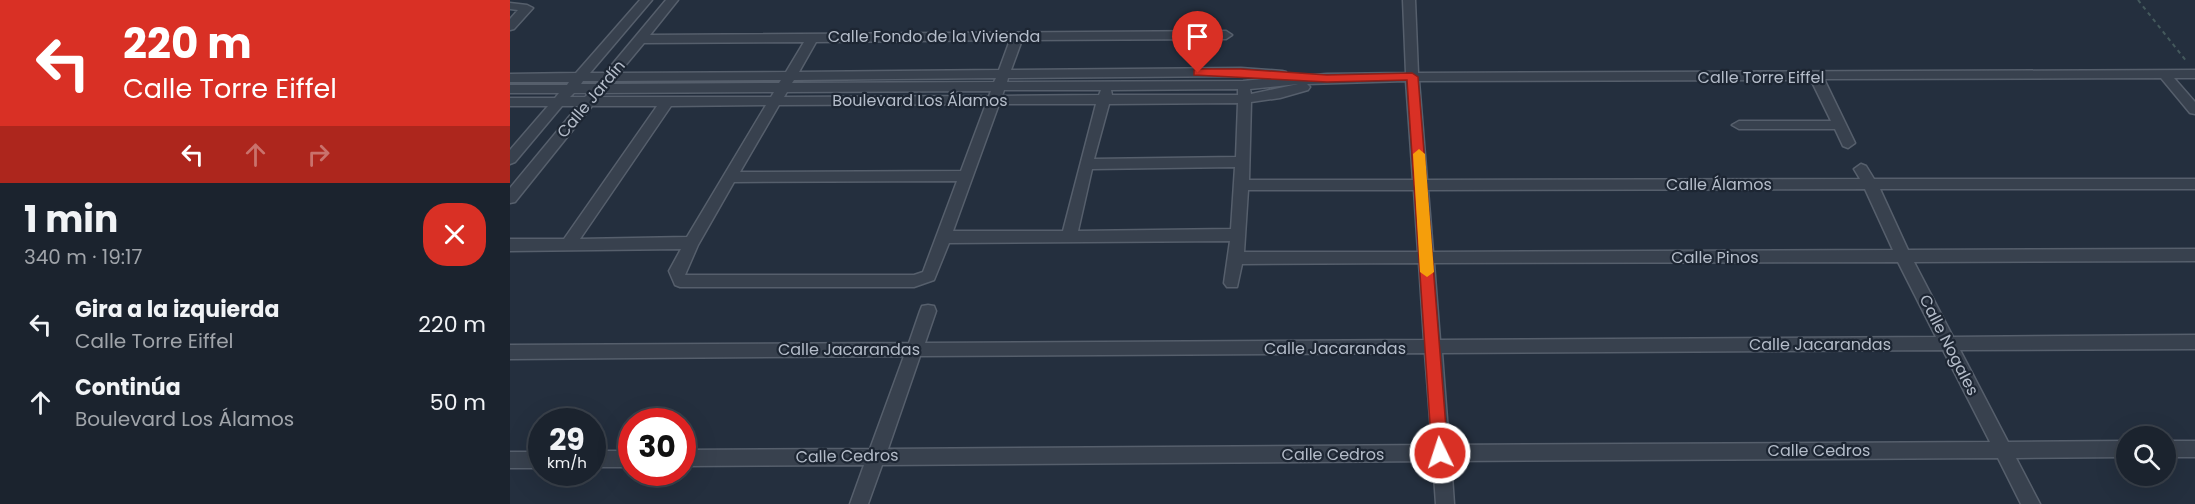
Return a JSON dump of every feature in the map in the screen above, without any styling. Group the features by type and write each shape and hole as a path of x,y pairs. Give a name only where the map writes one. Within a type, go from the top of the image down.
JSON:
{"street":[{"name":"Calle Jardín","path":"510,159 646,0"},
{"name":"Calle Jardín","path":"510,198 672,0"},
{"path":"1408,0 1445,504"},
{"path":"510,6 525,6 526,10 510,26"},
{"path":"813,37 691,243 677,271 678,279 686,282 914,281 925,279 932,272 1018,35"},
{"name":"Calle Fondo de la Vivienda","path":"641,39 1226,35"},
{"name":"Calle Torre Eiffel","path":"1327,78 1816,77 2163,73 2192,69"},
{"path":"2163,73 2195,110"},
{"name":"Boulevard Los Álamos","path":"510,78 610,77 784,88 1243,85 1280,94 1327,78"},
{"path":"1816,77 1848,143"},
{"name":"Boulevard Los Álamos","path":"510,89 1243,85 1327,78"},
{"path":"1232,283 1243,185 1243,85"},
{"path":"1069,237 1108,86"},
{"name":"Boulevard Los Álamos","path":"510,102 668,100 784,88"},
{"path":"568,244 668,100"},
{"path":"1739,125 1839,125"},
{"path":"1086,164 1242,162"},
{"name":"Calle Nogales","path":"1861,169 1947,343 2031,504"},
{"path":"732,177 967,176"},
{"name":"Calle Álamos","path":"1243,185 1421,183 2195,184"},
{"path":"943,237 1239,235"},
{"path":"510,245 691,243"},
{"name":"Calle Pinos","path":"1236,258 2195,255"},
{"path":"859,504 928,311"},
{"name":"Calle Jacarandas","path":"510,352 2195,342"},
{"name":"Calle Cedros","path":"696,458 2116,449"},
{"path":"2176,449 2195,449"},
{"path":"510,460 528,460"}],"path":[{"path":"2138,0 2192,69"}],"slow traffic":[{"path":"1419,154 1427,272"}],"route":[{"path":"1198,73 1241,72 1327,78 1412,77 1440,453"}]}
